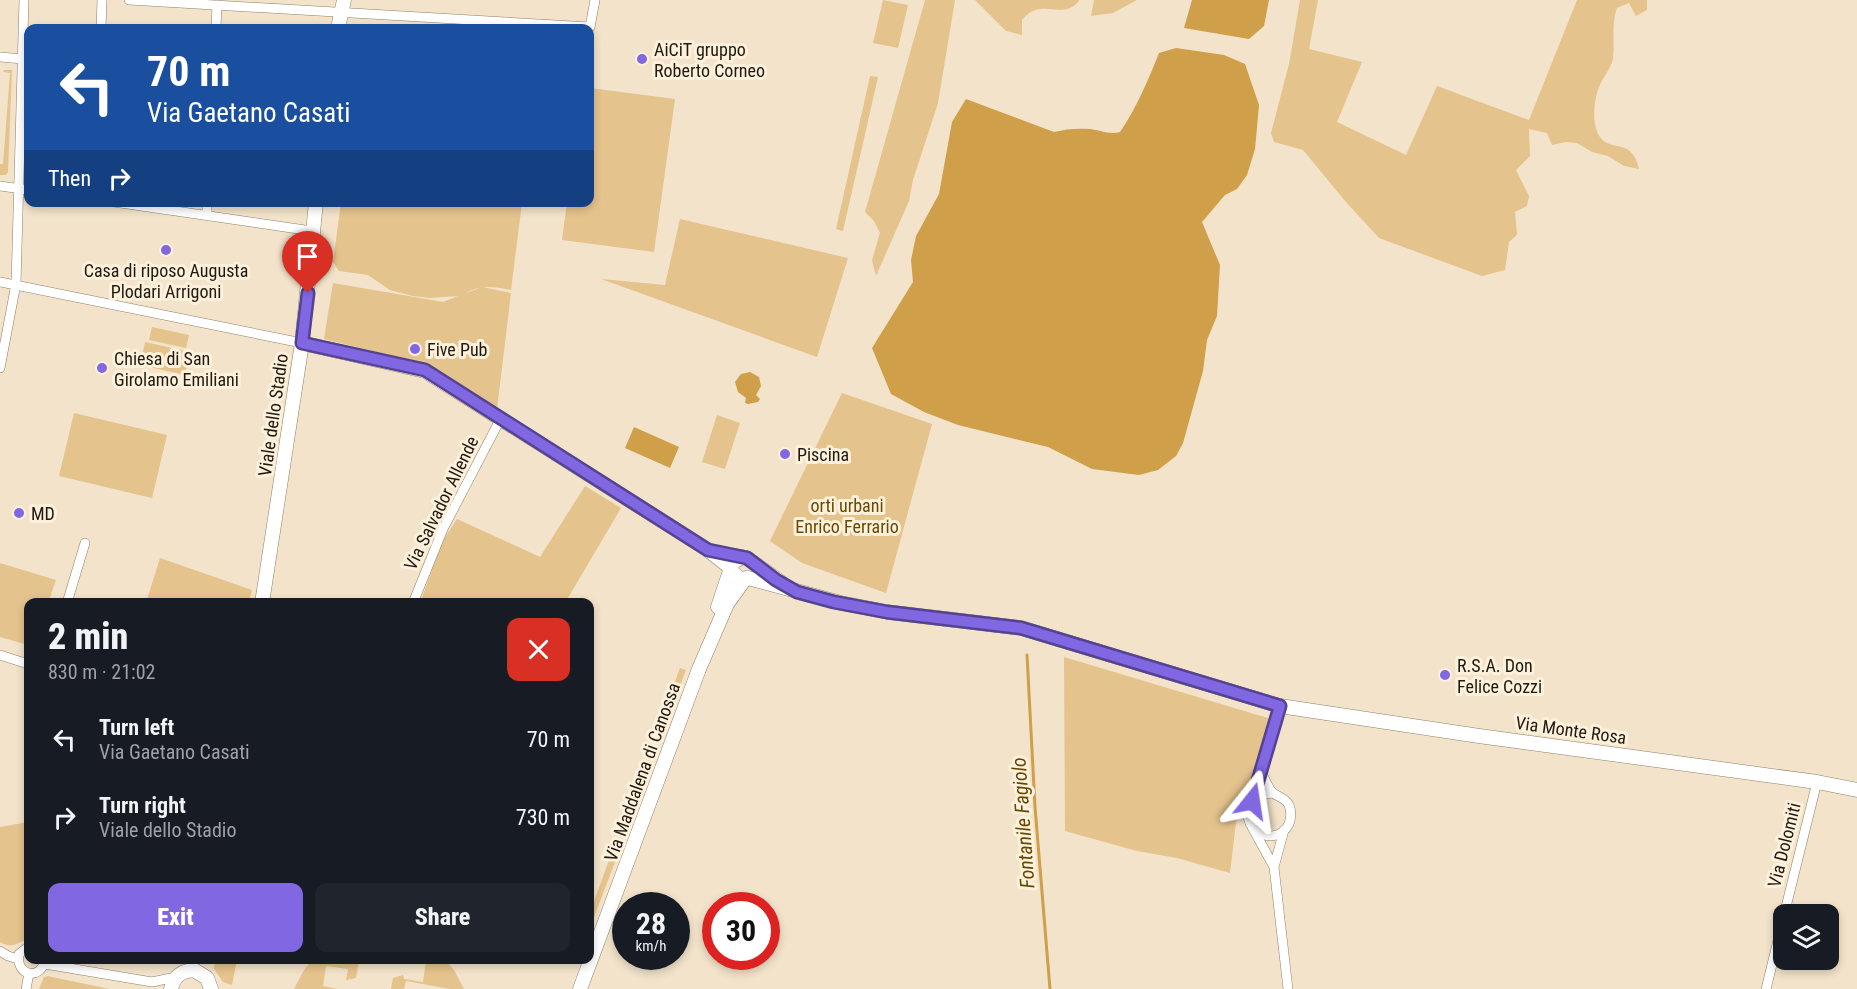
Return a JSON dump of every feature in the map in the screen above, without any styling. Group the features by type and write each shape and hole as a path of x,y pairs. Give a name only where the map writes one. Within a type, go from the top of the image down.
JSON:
{"street":[{"path":"0,368 16,284 24,190 24,0"},
{"path":"101,24 102,0"},
{"path":"129,0 218,5 342,6 555,24"},
{"path":"591,24 595,0"},
{"path":"216,24 218,5"},
{"path":"339,24 342,6"},
{"path":"0,57 23,59"},
{"path":"0,186 24,190"},
{"path":"150,207 312,231"},
{"path":"207,207 207,215"},
{"name":"Viale dello Stadio","path":"264,598 302,343 315,207"},
{"path":"0,282 425,370 708,550 737,578 797,592"},
{"name":"Via Salvador Allende","path":"415,598 443,529 501,418"},
{"path":"68,598 85,543"},
{"path":"708,550 748,560 797,592"},
{"path":"731,570 734,562 748,560"},
{"path":"746,579 753,572 748,560"},
{"name":"Via Maddalena di Canossa","path":"594,951 699,669 731,570"},
{"name":"Via Maddalena di Canossa","path":"699,669 727,604 746,579"},
{"name":"Via Monte Rosa","path":"797,592 887,612 1021,628 1280,706 1816,782 1857,790"},
{"path":"0,655 24,663"},
{"path":"1274,867 1252,827 1248,813 1280,706"},
{"path":"1260,770 1272,793"},
{"name":"Via Dolomiti","path":"1787,904 1816,782"},
{"path":"1252,801 1265,793 1272,793 1284,799 1289,805 1290,819 1284,830 1274,867 1288,989"},
{"path":"1252,827 1263,835 1271,836 1284,830"},
{"path":"24,950 18,959 20,967 29,973 41,970 44,964"},
{"path":"0,951 18,959"},
{"name":"Via Dolomiti","path":"1766,989 1773,961"},
{"path":"56,964 152,982 176,980 194,970 211,985"},
{"path":"176,980 188,964"},
{"path":"205,964 211,985"},
{"name":"Via Maddalena di Canossa","path":"580,989 589,964"},
{"path":"26,989 29,973"},
{"path":"152,982 163,989"}],"green space":[{"path":"883,0 908,5 898,48 873,43"},
{"path":"925,0 955,0 938,103 913,180 909,201 876,276 872,260 880,233 874,221 865,212"},
{"path":"975,0 1079,1 1068,9 1039,9 1030,12 1022,20 1022,35 1006,31"},
{"path":"1094,0 1137,0 1113,13 1091,16"},
{"path":"1300,0 1318,0 1309,49 1362,62 1337,122 1406,155 1437,86 1529,120 1577,0 1647,0 1647,10 1636,16 1629,3 1617,8 1613,58 1599,87 1594,112 1595,126 1600,137 1605,142 1627,149 1632,153 1639,169 1624,166 1608,156 1592,152 1577,143 1566,142 1552,145 1547,133 1529,129 1530,156 1516,170 1529,196 1527,206 1515,212 1517,235 1509,242 1505,270 1482,276 1379,238 1303,150 1274,142 1271,133 1289,64"},
{"path":"12,70 8,172 6,175 0,175 0,164 3,164 10,73 3,72"},
{"path":"870,76 878,77 843,231 836,229"},
{"path":"594,89 675,99 654,252 562,240 566,207 594,207"},
{"path":"340,207 521,207 511,290 483,287 511,293 497,409 428,365 324,339 333,283 443,302 458,296 430,298 390,290 368,275 339,271 333,262"},
{"path":"680,219 848,258 817,357 601,279 665,285"},
{"path":"152,327 189,335 186,348 149,340"},
{"path":"145,342 190,352 185,375 140,365"},
{"name":"orti urbani Enrico Ferrario","path":"842,393 932,424 886,593 802,563 770,541"},
{"path":"74,413 167,435 152,498 59,476"},
{"path":"717,415 740,423 725,469 702,462"},
{"path":"585,486 621,508 568,598 422,598 443,540 457,519 540,557"},
{"path":"160,558 252,590 250,598 148,598"},
{"path":"0,563 56,580 50,598 24,598 24,644 0,637"},
{"path":"1064,657 1271,719 1255,772 1236,822 1230,873 1065,831"},
{"path":"680,668 686,670 659,741 654,739"},
{"path":"649,752 655,754 623,839 617,837"},
{"path":"24,823 24,940 10,945 0,942 0,827"},
{"path":"612,852 618,854 594,917 594,901"},
{"path":"215,964 236,964 232,985 223,982 214,969"},
{"path":"309,964 358,964 356,978 346,980 348,969 326,966 323,986 338,989 294,989"},
{"path":"426,964 449,964 464,989 450,989 406,981 404,989 391,989 393,978 403,975 404,979 423,982"},
{"path":"44,977 110,989 39,989"}],"shaded area":[{"path":"1192,0 1269,0 1264,26 1249,39 1184,28"},
{"path":"1176,48 1224,55 1245,64 1259,105 1255,149 1247,175 1237,189 1225,195 1202,222 1220,265 1217,316 1207,340 1203,371 1183,443 1176,456 1158,470 1139,475 1092,469 1048,447 958,425 924,412 891,394 872,348 913,282 911,260 916,236 939,194 952,122 966,99 1054,132 1067,129 1090,129 1116,133 1120,132 1137,103 1159,53"},
{"path":"750,372 759,377 761,386 756,395 760,399 758,402 748,404 745,403 746,398 738,392 735,382 741,374"},
{"path":"634,427 679,447 670,468 625,448"}],"waterway":[{"name":"Fontanile Fagiolo","path":"1027,655 1035,807 1050,989"}],"place":[{"name":"AiCiT gruppo Roberto Corneo","path":"642,59"},
{"name":"Casa di riposo Augusta Plodari Arrigoni","path":"166,250"},
{"name":"Five Pub","path":"415,349"},
{"name":"Chiesa di San Girolamo Emiliani","path":"102,368"},
{"name":"Piscina","path":"785,454"},
{"name":"MD","path":"19,513"},
{"name":"R.S.A. Don Felice Cozzi","path":"1445,675"}],"route":[{"path":"308,293 302,343 425,370 708,550 747,558 776,580 797,592 887,612 1021,628 1280,706 1252,801"}]}
